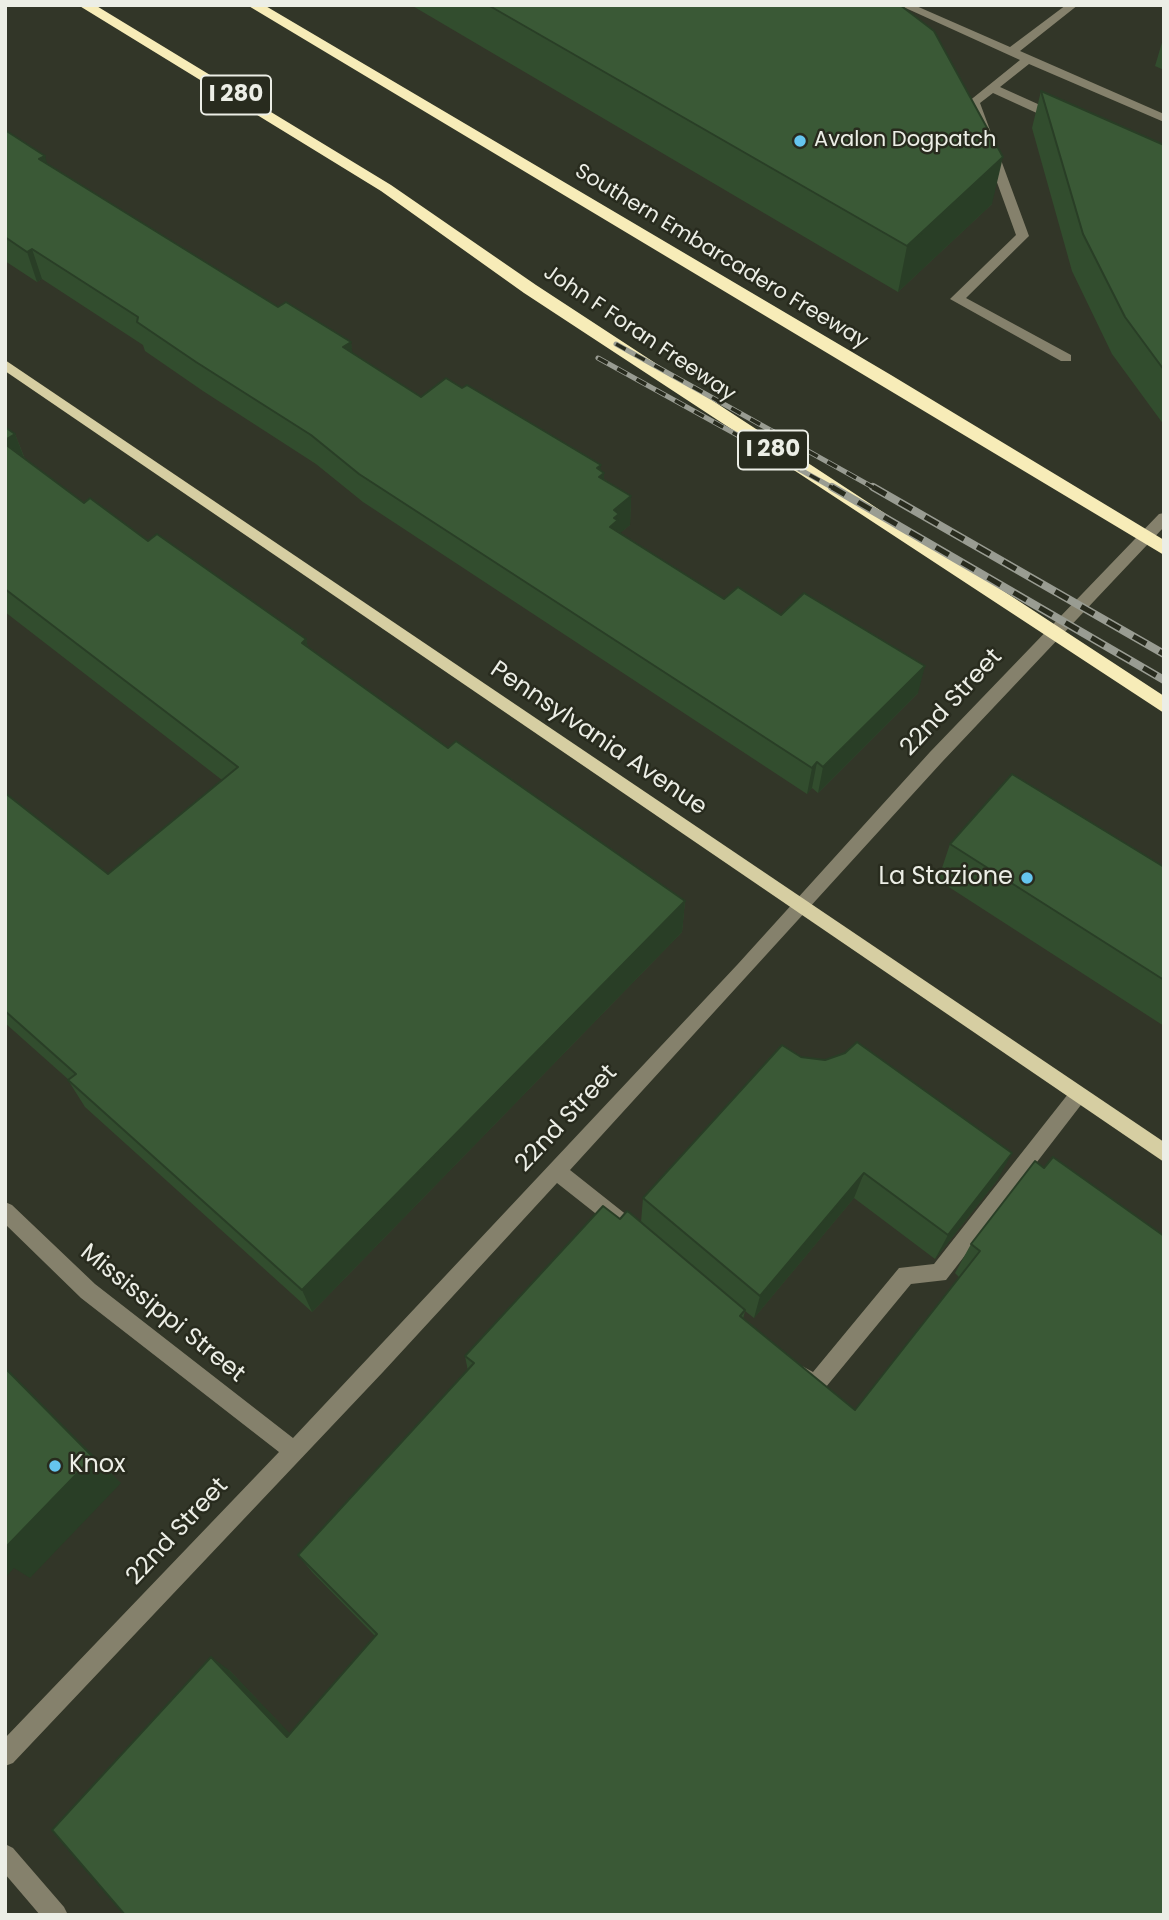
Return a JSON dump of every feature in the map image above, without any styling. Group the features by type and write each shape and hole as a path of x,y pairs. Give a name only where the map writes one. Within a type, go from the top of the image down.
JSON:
{"highway":[{"name":"John F Foran Freeway","path":"85,5 386,188 530,289 1164,706"},
{"name":"Southern Embarcadero Freeway","path":"254,5 470,131 1164,550"}],"main road":[{"name":"Pennsylvania Avenue","path":"5,364 1164,1153"}],"street":[{"path":"904,5 1164,118"},
{"path":"1011,52 1073,5"},
{"path":"1028,59 974,102 1023,236 957,299 1066,358"},
{"path":"992,88 1066,121"},
{"name":"22nd Street","path":"5,1755 292,1450 376,1366 994,696 1136,547 1158,533 1164,518"},
{"path":"788,1365 814,1386 906,1275 939,1273 1079,1095"},
{"path":"555,1170 637,1235"},
{"name":"Mississippi Street","path":"5,1211 88,1291 292,1450"},
{"path":"5,1856 55,1915"}],"building":[{"name":"Avalon Dogpatch","path":"488,5 900,5 934,31 1003,157 907,246"},
{"path":"1041,91 1164,145 1164,370 1125,317 1083,234"},
{"path":"5,130 45,156 39,159 278,307 286,302 351,342 343,347 421,397 446,378 462,388 467,385 601,465 597,468 604,473 599,477 631,496 614,510 619,514 614,518 618,520 610,527 724,599 738,587 781,615 804,593 925,666 823,767 817,762 812,768 359,474 311,435 137,322 138,317 32,249 27,252 5,237"},
{"path":"5,427 15,434 5,440"},
{"path":"5,444 84,503 90,498 148,541 157,534 306,639 302,643 448,748 456,741 685,901 302,1290 68,1080 76,1074 5,1011 5,793 108,874 238,767 5,589"},
{"path":"1012,774 1164,867 1164,980 950,844"},
{"path":"857,1042 1012,1153 948,1235 864,1173 760,1296 643,1198 782,1045 801,1057 825,1060 845,1053"},
{"path":"1053,1157 1164,1236 1164,1915 125,1915 52,1830 211,1657 287,1737 377,1634 298,1555 474,1363 465,1356 603,1206 620,1219 627,1211 630,1213 745,1310 740,1316 855,1410 980,1251 971,1244 1035,1161 1044,1168"},
{"path":"5,1368 93,1457 5,1548"}],"railway":[{"path":"616,344 876,489"},
{"path":"598,358 835,489"},
{"path":"832,487 1164,680"},
{"path":"873,487 1164,654"}],"place":[{"name":"Avalon Dogpatch","path":"800,141"},
{"name":"La Stazione","path":"1027,878"},
{"name":"Knox","path":"55,1466"}]}
